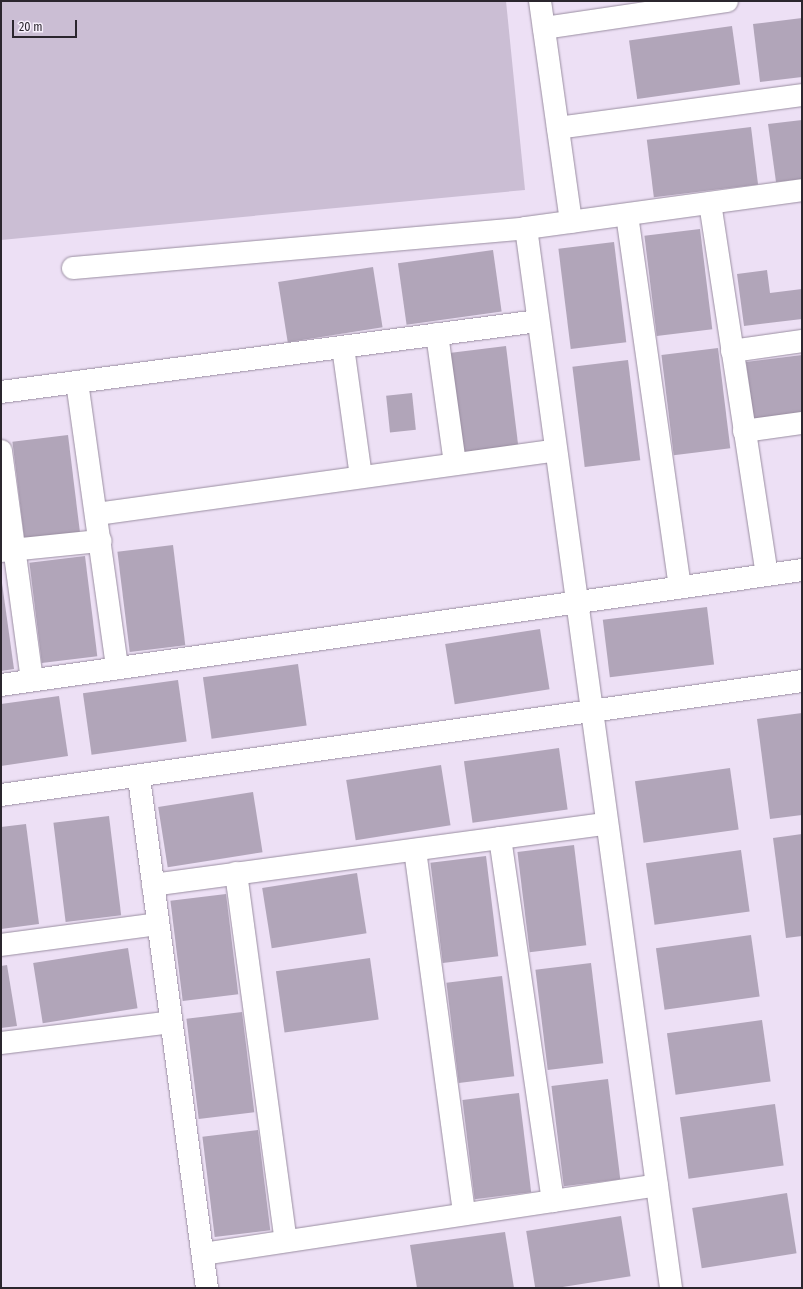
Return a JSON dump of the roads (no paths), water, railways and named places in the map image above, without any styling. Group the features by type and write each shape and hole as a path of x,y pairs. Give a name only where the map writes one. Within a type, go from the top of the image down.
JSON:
{"street":[{"path":"540,1 571,222"},
{"path":"544,28 727,1"},
{"path":"558,128 802,95"},
{"path":"73,268 526,228 802,190"},
{"path":"710,203 767,575"},
{"path":"627,214 680,587"},
{"path":"526,228 671,1288"},
{"path":"1,392 538,321"},
{"path":"437,334 455,464"},
{"path":"732,351 802,341"},
{"path":"343,347 361,477"},
{"path":"77,382 97,514 117,668"},
{"path":"744,431 802,423"},
{"path":"97,514 556,450"},
{"path":"1,451 8,550 32,680"},
{"path":"8,550 100,541"},
{"path":"1,685 802,570"},
{"path":"1,795 138,778 591,710 802,681"},
{"path":"138,778 207,1288"},
{"path":"153,885 607,824"},
{"path":"500,838 553,1201"},
{"path":"415,850 464,1214"},
{"path":"236,873 286,1241"},
{"path":"1,945 158,924"},
{"path":"1,1043 171,1022"},
{"path":"203,1254 657,1185"}]}
